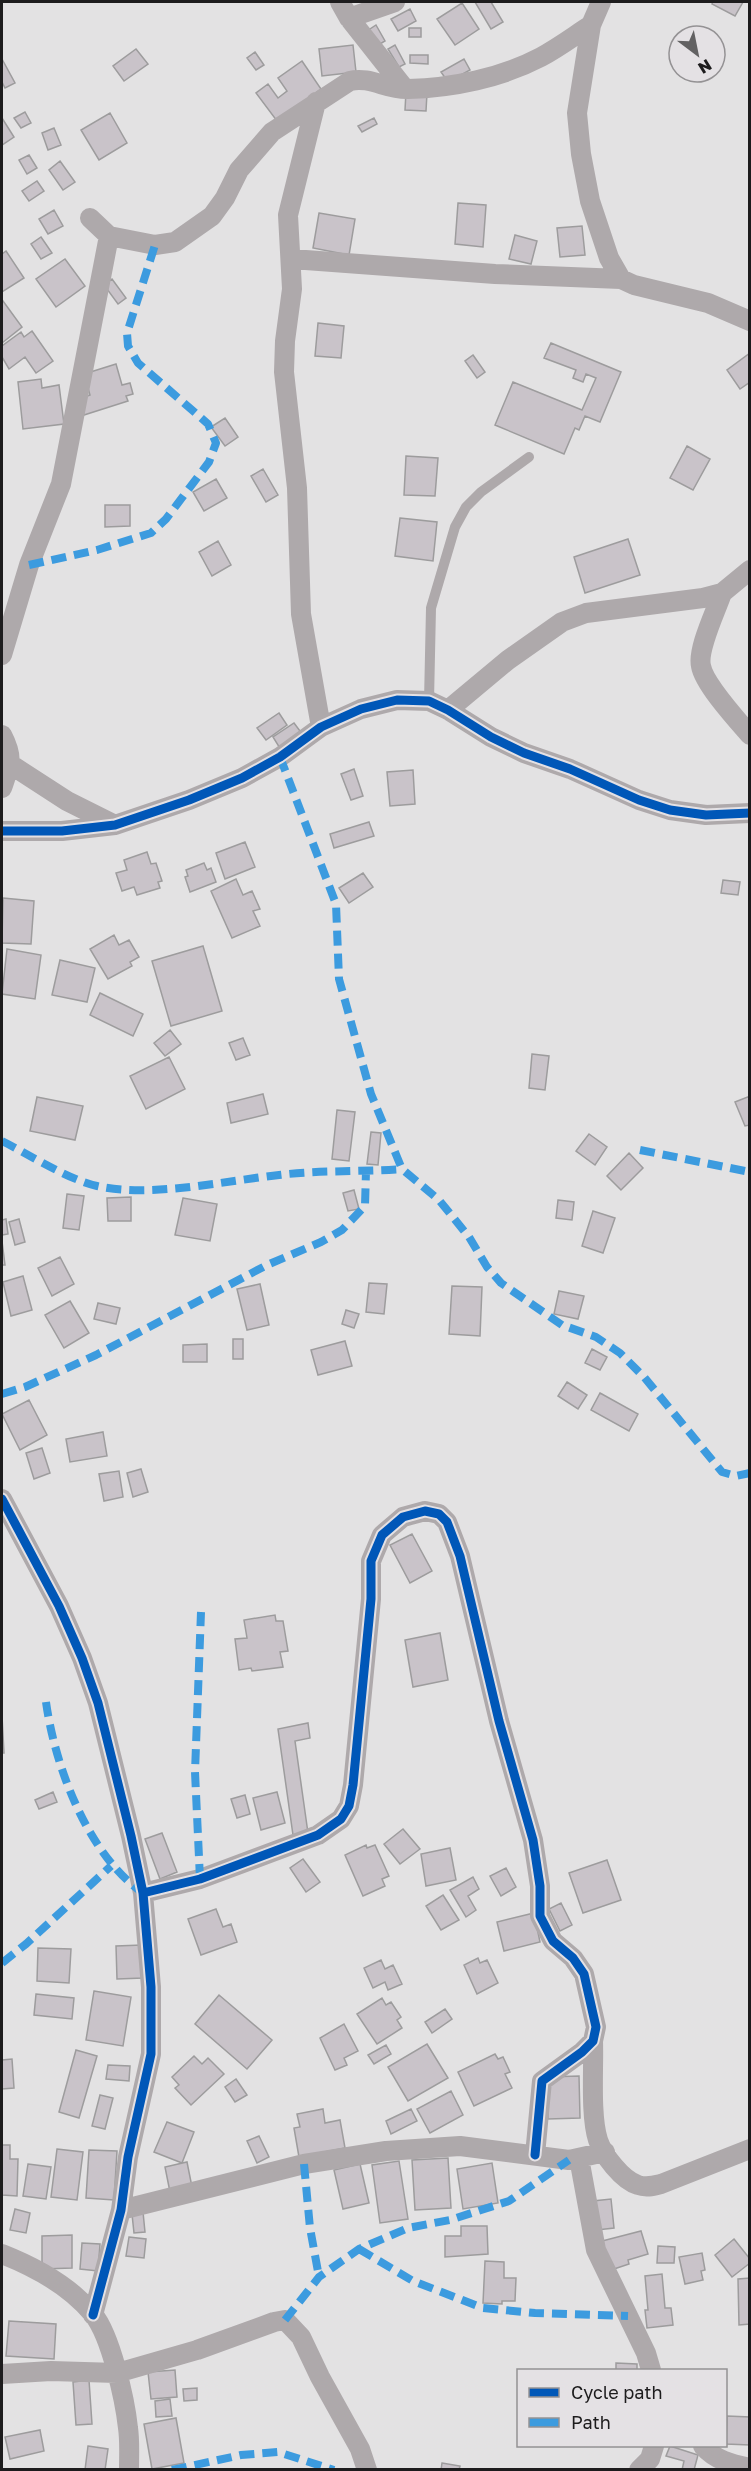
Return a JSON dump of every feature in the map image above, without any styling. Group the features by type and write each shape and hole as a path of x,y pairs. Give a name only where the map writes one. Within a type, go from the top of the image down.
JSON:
{"street":[{"path":"395,2 345,10 405,89"},
{"path":"601,2 591,25 577,113 580,154 590,201 609,258 621,279"},
{"path":"90,218 109,236 155,245 175,242 212,216 251,154 272,132 350,81 360,78 405,89 477,80 517,68 542,57 591,25"},
{"path":"316,102 288,215 292,289 285,341 284,372 297,488 301,614 321,727"},
{"path":"2,655 29,565 61,484 109,236"},
{"path":"292,259 495,274 621,279 634,285 708,303 750,321"},
{"path":"448,710 508,660 562,622 586,613 703,598 722,593 750,570"},
{"path":"722,593 702,652 700,666 707,680 750,735"},
{"path":"2,831 52,832 115,825 189,800 242,778 280,757 321,727 361,709 397,700 429,701 516,749 570,769 639,800 670,810 706,815 750,813"},
{"path":"2,735 10,750 10,764 2,788"},
{"path":"10,764 67,801 115,825"},
{"path":"2,1499 59,1606 82,1658 101,1714 143,1893 151,1987 151,2054 128,2157 121,2210 93,2314"},
{"path":"143,1893 200,1879 318,1836 341,1819 349,1806 354,1785 371,1599 371,1562 382,1535 403,1517 424,1511 439,1514 447,1522 460,1556 499,1720 533,1840 537,1859 540,1916 553,1941 573,1958 584,1974 596,2027 593,2041 598,2140 620,2171 636,2185 647,2187 701,2170 750,2149"},
{"path":"535,2155 542,2081 582,2052 593,2041"},
{"path":"121,2210 304,2164 386,2151 460,2146 569,2160 605,2152"},
{"path":"579,2158 596,2250 646,2353 651,2369"},
{"path":"2,2254 28,2264 57,2283 93,2314 104,2335 117,2373 129,2428 129,2469"},
{"path":"2,2374 51,2371 117,2373 197,2350 285,2320 301,2337 320,2377 360,2449 367,2469"},
{"path":"639,2469 650,2459 653,2447"},
{"path":"705,2447 711,2455 727,2463 750,2469"}],"lane":[{"path":"429,701 431,608 455,527 466,507 481,492 529,456"}],"building":[{"path":"475,2 491,2 503,22 491,29"},
{"path":"713,2 743,2 735,16 712,4"},
{"path":"462,3 479,29 455,45 437,19"},
{"path":"410,9 416,21 398,31 391,19"},
{"path":"376,25 385,41 375,47 367,31"},
{"path":"409,28 421,28 421,37 409,37"},
{"path":"353,45 356,72 322,76 319,49"},
{"path":"395,45 405,64 399,67 388,49"},
{"path":"136,49 148,64 124,81 113,66"},
{"path":"255,52 264,65 256,70 247,58"},
{"path":"410,55 428,55 428,64 410,63"},
{"path":"2,59 15,83 5,88 2,82"},
{"path":"464,59 470,70 448,82 441,72"},
{"path":"302,61 321,89 277,121 256,93 268,84 278,98 287,91 278,78"},
{"path":"406,92 427,93 426,111 405,110"},
{"path":"25,112 31,123 21,128 14,118"},
{"path":"110,113 127,143 99,160 81,130"},
{"path":"2,118 14,137 2,145"},
{"path":"374,118 377,124 362,132 358,126"},
{"path":"54,128 61,145 48,150 42,133"},
{"path":"29,155 37,168 27,174 19,160"},
{"path":"60,161 75,182 63,190 49,170"},
{"path":"37,181 44,191 29,201 22,191"},
{"path":"458,203 486,205 483,247 455,244"},
{"path":"54,210 63,226 48,234 39,219"},
{"path":"319,213 355,219 349,255 313,248"},
{"path":"582,226 585,255 560,257 557,228"},
{"path":"515,235 537,241 531,264 509,259"},
{"path":"41,237 52,253 41,259 31,244"},
{"path":"6,251 24,278 2,292 2,254"},
{"path":"65,259 85,286 56,307 36,279"},
{"path":"112,279 126,298 118,304 104,285"},
{"path":"2,302 22,327 2,343"},
{"path":"318,323 344,326 341,358 315,356"},
{"path":"32,331 53,361 36,373 25,357 9,369 2,357 2,346 21,332 24,337"},
{"path":"551,343 621,372 600,422 585,416 579,430 575,428 564,454 495,425 513,382 582,410 596,378 586,374 583,382 573,378 576,370 544,358"},
{"path":"750,353 750,382 740,389 727,370"},
{"path":"473,355 485,372 477,378 465,361"},
{"path":"116,364 122,385 130,383 133,394 126,396 128,401 84,415 79,399 90,395 84,374"},
{"path":"41,379 42,388 59,385 64,424 23,429 18,382"},
{"path":"225,418 238,437 225,446 211,427"},
{"path":"687,446 710,459 693,490 670,478"},
{"path":"406,456 438,458 435,496 404,495"},
{"path":"263,469 278,495 266,502 251,476"},
{"path":"216,479 227,498 204,511 193,492"},
{"path":"105,505 130,505 130,526 105,527"},
{"path":"400,518 437,522 433,561 395,556"},
{"path":"628,539 640,575 585,593 574,557"},
{"path":"218,541 231,565 212,576 199,552"},
{"path":"279,713 287,725 266,740 257,728"},
{"path":"294,723 303,735 281,750 273,737"},
{"path":"354,769 363,796 351,800 341,774"},
{"path":"413,770 415,804 390,806 387,772"},
{"path":"369,822 374,836 334,848 330,834"},
{"path":"245,842 255,867 225,879 216,853"},
{"path":"147,852 151,864 156,863 162,881 158,882 160,888 137,895 134,887 122,891 116,873 127,870 124,860"},
{"path":"204,863 207,870 211,868 216,882 190,892 185,877 188,876 186,870"},
{"path":"363,873 373,887 349,903 339,888"},
{"path":"236,879 243,895 252,891 260,909 253,911 260,926 232,938 211,891"},
{"path":"723,880 740,882 738,895 721,893"},
{"path":"3,898 34,901 31,944 2,943"},
{"path":"114,935 119,945 129,940 139,957 130,962 132,966 108,979 90,949"},
{"path":"203,946 222,1011 171,1026 152,961"},
{"path":"7,949 41,955 35,999 2,994"},
{"path":"60,960 95,968 87,1002 52,995"},
{"path":"100,993 143,1014 133,1036 90,1015"},
{"path":"170,1030 181,1044 165,1056 154,1043"},
{"path":"243,1038 250,1055 236,1060 229,1043"},
{"path":"532,1054 549,1056 545,1090 529,1088"},
{"path":"169,1057 185,1089 146,1109 130,1076"},
{"path":"263,1094 268,1114 231,1123 227,1103"},
{"path":"750,1096 750,1125 745,1126 735,1102"},
{"path":"37,1097 83,1106 75,1140 30,1131"},
{"path":"337,1110 355,1112 349,1161 332,1159"},
{"path":"371,1132 381,1133 378,1165 367,1164"},
{"path":"589,1134 607,1147 595,1165 576,1151"},
{"path":"629,1153 643,1168 621,1190 607,1176"},
{"path":"354,1190 359,1209 348,1211 343,1193"},
{"path":"67,1194 84,1196 79,1230 63,1228"},
{"path":"131,1197 131,1221 108,1221 107,1198"},
{"path":"183,1198 217,1204 210,1241 175,1235"},
{"path":"558,1200 574,1202 572,1220 556,1218"},
{"path":"593,1211 615,1218 603,1253 582,1246"},
{"path":"6,1219 8,1234 2,1235 2,1220"},
{"path":"19,1219 25,1242 15,1245 9,1222"},
{"path":"2,1241 5,1265 2,1265"},
{"path":"60,1257 74,1284 52,1296 38,1268"},
{"path":"23,1276 32,1310 11,1316 3,1282"},
{"path":"369,1283 387,1284 384,1314 366,1312"},
{"path":"260,1284 269,1325 247,1330 237,1289"},
{"path":"452,1286 482,1287 480,1336 449,1334"},
{"path":"559,1291 584,1296 578,1319 554,1314"},
{"path":"70,1301 89,1333 64,1348 45,1315"},
{"path":"98,1303 120,1308 116,1324 94,1319"},
{"path":"346,1310 359,1314 354,1328 342,1324"},
{"path":"233,1339 243,1339 243,1359 233,1359"},
{"path":"345,1341 352,1366 318,1375 311,1350"},
{"path":"207,1344 207,1362 183,1362 183,1345"},
{"path":"592,1349 607,1357 600,1370 585,1363"},
{"path":"567,1382 587,1395 578,1409 558,1396"},
{"path":"600,1393 638,1414 629,1431 591,1410"},
{"path":"29,1400 47,1435 20,1450 2,1414"},
{"path":"103,1432 107,1456 70,1462 66,1439"},
{"path":"42,1448 50,1473 34,1479 26,1453"},
{"path":"141,1469 148,1492 133,1497 127,1473"},
{"path":"119,1471 123,1497 104,1501 99,1474"},
{"path":"412,1534 432,1571 410,1583 390,1545"},
{"path":"275,1615 276,1621 283,1621 288,1651 280,1652 283,1667 252,1671 251,1668 239,1670 235,1639 247,1638 244,1620"},
{"path":"440,1633 448,1680 413,1687 405,1640"},
{"path":"2,1716 4,1753 2,1753"},
{"path":"308,1723 310,1738 295,1741 308,1833 293,1835 278,1729"},
{"path":"53,1792 57,1802 39,1809 35,1800"},
{"path":"277,1792 285,1823 261,1830 253,1798"},
{"path":"245,1795 250,1814 237,1818 231,1799"},
{"path":"403,1829 420,1849 400,1864 384,1844"},
{"path":"162,1833 177,1872 160,1879 145,1839"},
{"path":"366,1845 367,1848 375,1845 389,1876 382,1879 385,1886 363,1896 345,1855"},
{"path":"450,1848 456,1880 426,1886 421,1854"},
{"path":"303,1859 320,1882 306,1892 290,1868"},
{"path":"607,1860 621,1900 583,1913 569,1873"},
{"path":"506,1868 516,1887 501,1896 490,1876"},
{"path":"473,1877 479,1889 468,1896 476,1910 466,1917 450,1890"},
{"path":"443,1895 459,1920 441,1930 426,1906"},
{"path":"561,1903 572,1925 560,1931 549,1909"},
{"path":"216,1909 223,1927 231,1924 237,1942 201,1955 188,1919"},
{"path":"534,1913 540,1942 504,1951 497,1922"},
{"path":"142,1945 143,1978 117,1979 116,1946"},
{"path":"38,1948 71,1949 69,1983 37,1981"},
{"path":"478,1958 480,1963 487,1960 498,1983 477,1994 464,1965"},
{"path":"381,1960 385,1969 393,1965 402,1984 388,1990 385,1982 373,1988 364,1968"},
{"path":"94,1991 131,1997 123,2046 86,2040"},
{"path":"36,1994 74,1998 72,2019 34,2015"},
{"path":"219,1995 272,2040 247,2069 195,2024"},
{"path":"382,1998 386,2005 391,2002 401,2017 397,2020 402,2028 377,2044 357,2014"},
{"path":"445,2009 452,2019 432,2033 425,2022"},
{"path":"344,2024 358,2051 344,2058 347,2065 335,2070 320,2038"},
{"path":"427,2044 448,2078 408,2101 388,2067"},
{"path":"386,2045 391,2054 374,2064 368,2055"},
{"path":"76,2050 97,2056 79,2118 59,2112"},
{"path":"495,2054 498,2059 503,2057 510,2072 505,2074 512,2088 474,2106 458,2072"},
{"path":"194,2056 202,2064 208,2058 224,2074 191,2105 175,2088 179,2085 172,2077"},
{"path":"12,2059 14,2088 2,2089 2,2060"},
{"path":"108,2065 130,2066 129,2081 106,2079"},
{"path":"579,2076 580,2118 548,2119 547,2077"},
{"path":"236,2079 247,2095 235,2102 225,2087"},
{"path":"451,2091 463,2115 430,2133 417,2109"},
{"path":"100,2095 113,2098 105,2129 92,2126"},
{"path":"323,2109 325,2123 340,2120 345,2148 299,2157 294,2128 300,2127 297,2114"},
{"path":"411,2109 417,2121 391,2134 386,2121"},
{"path":"167,2122 194,2132 182,2163 154,2152"},
{"path":"259,2136 269,2157 257,2163 247,2141"},
{"path":"2,2145 10,2145 10,2159 18,2159 17,2196 2,2195"},
{"path":"57,2149 83,2152 77,2200 51,2197"},
{"path":"89,2150 117,2151 114,2200 86,2198"},
{"path":"448,2158 451,2208 415,2210 412,2160"},
{"path":"399,2161 408,2219 380,2223 372,2165"},
{"path":"187,2162 192,2187 170,2192 165,2167"},
{"path":"492,2163 498,2203 463,2209 457,2169"},
{"path":"28,2164 51,2167 46,2199 23,2196"},
{"path":"360,2164 369,2203 343,2209 334,2170"},
{"path":"611,2199 614,2228 597,2230 593,2201"},
{"path":"15,2209 30,2213 26,2233 10,2230"},
{"path":"143,2212 145,2232 134,2233 132,2214"},
{"path":"461,2226 487,2226 488,2254 445,2257 445,2236 461,2236"},
{"path":"641,2231 648,2254 628,2260 629,2264 611,2270 602,2241"},
{"path":"72,2235 72,2268 42,2269 42,2236"},
{"path":"129,2237 146,2239 144,2258 126,2256"},
{"path":"734,2239 750,2259 750,2263 732,2277 715,2255"},
{"path":"82,2243 100,2244 98,2271 80,2269"},
{"path":"658,2246 675,2247 674,2263 657,2263"},
{"path":"702,2253 705,2270 701,2271 703,2280 685,2284 679,2257"},
{"path":"485,2261 504,2262 504,2278 516,2278 515,2301 502,2301 502,2304 483,2303"},
{"path":"662,2274 665,2308 671,2308 673,2325 647,2328 645,2276"},
{"path":"750,2278 750,2324 739,2325 738,2279"},
{"path":"9,2321 56,2324 54,2359 6,2356"},
{"path":"616,2363 637,2364 637,2369 616,2369"},
{"path":"175,2370 177,2397 151,2399 148,2372"},
{"path":"89,2380 92,2424 76,2425 73,2382"},
{"path":"197,2388 197,2400 184,2401 183,2389"},
{"path":"170,2399 172,2416 156,2417 155,2401"},
{"path":"727,2416 750,2417 750,2445 727,2444"},
{"path":"176,2418 184,2463 152,2469 144,2424"},
{"path":"40,2430 44,2451 10,2459 5,2437"},
{"path":"88,2446 108,2449 105,2470 85,2470"},
{"path":"670,2447 698,2455 694,2470 682,2470 684,2461 666,2456"},
{"path":"442,2463 460,2466 459,2470 441,2470"}],"marked path":[{"path":"29,565 97,550 151,533 166,519 209,462 216,443 208,424 138,363 128,346 127,333 155,245"},
{"path":"280,757 336,904 339,979 371,1094 402,1169 439,1200 469,1237 487,1267 501,1283 562,1325 596,1337 620,1353 644,1377 722,1472 736,1476 750,1473"},
{"path":"2,1141 86,1183 118,1189 187,1187 294,1173 402,1169"},
{"path":"640,1150 750,1172"},
{"path":"2,1394 25,1387 96,1355 267,1265 321,1242 342,1230 365,1206 366,1171"},
{"path":"200,1879 195,1772 201,1612"},
{"path":"46,1702 57,1754 77,1808 106,1856 123,1877 143,1893"},
{"path":"2,1963 111,1866"},
{"path":"285,2320 319,2277 359,2249 408,2228 450,2220 509,2201 569,2160"},
{"path":"304,2164 310,2228 319,2277"},
{"path":"359,2249 413,2281 483,2308 535,2313 628,2316"},
{"path":"172,2470 241,2455 278,2452 334,2470"}],"cycle path":[{"path":"2,831 62,831 115,825 189,800 242,778 280,757 321,727 361,709 397,700 429,701 491,737 524,753 570,769 639,800 670,810 706,815 750,813"},
{"path":"2,1499 59,1606 82,1658 98,1703 143,1893 151,1987 151,2054 128,2157 121,2210 93,2315"},
{"path":"143,1893 200,1879 318,1835 341,1819 349,1806 353,1785 371,1599 371,1561 382,1535 403,1517 425,1511 439,1514 447,1522 460,1556 499,1721 533,1840 540,1886 540,1916 553,1941 573,1958 584,1974 596,2027 593,2041 582,2052 542,2081 535,2155"}]}
